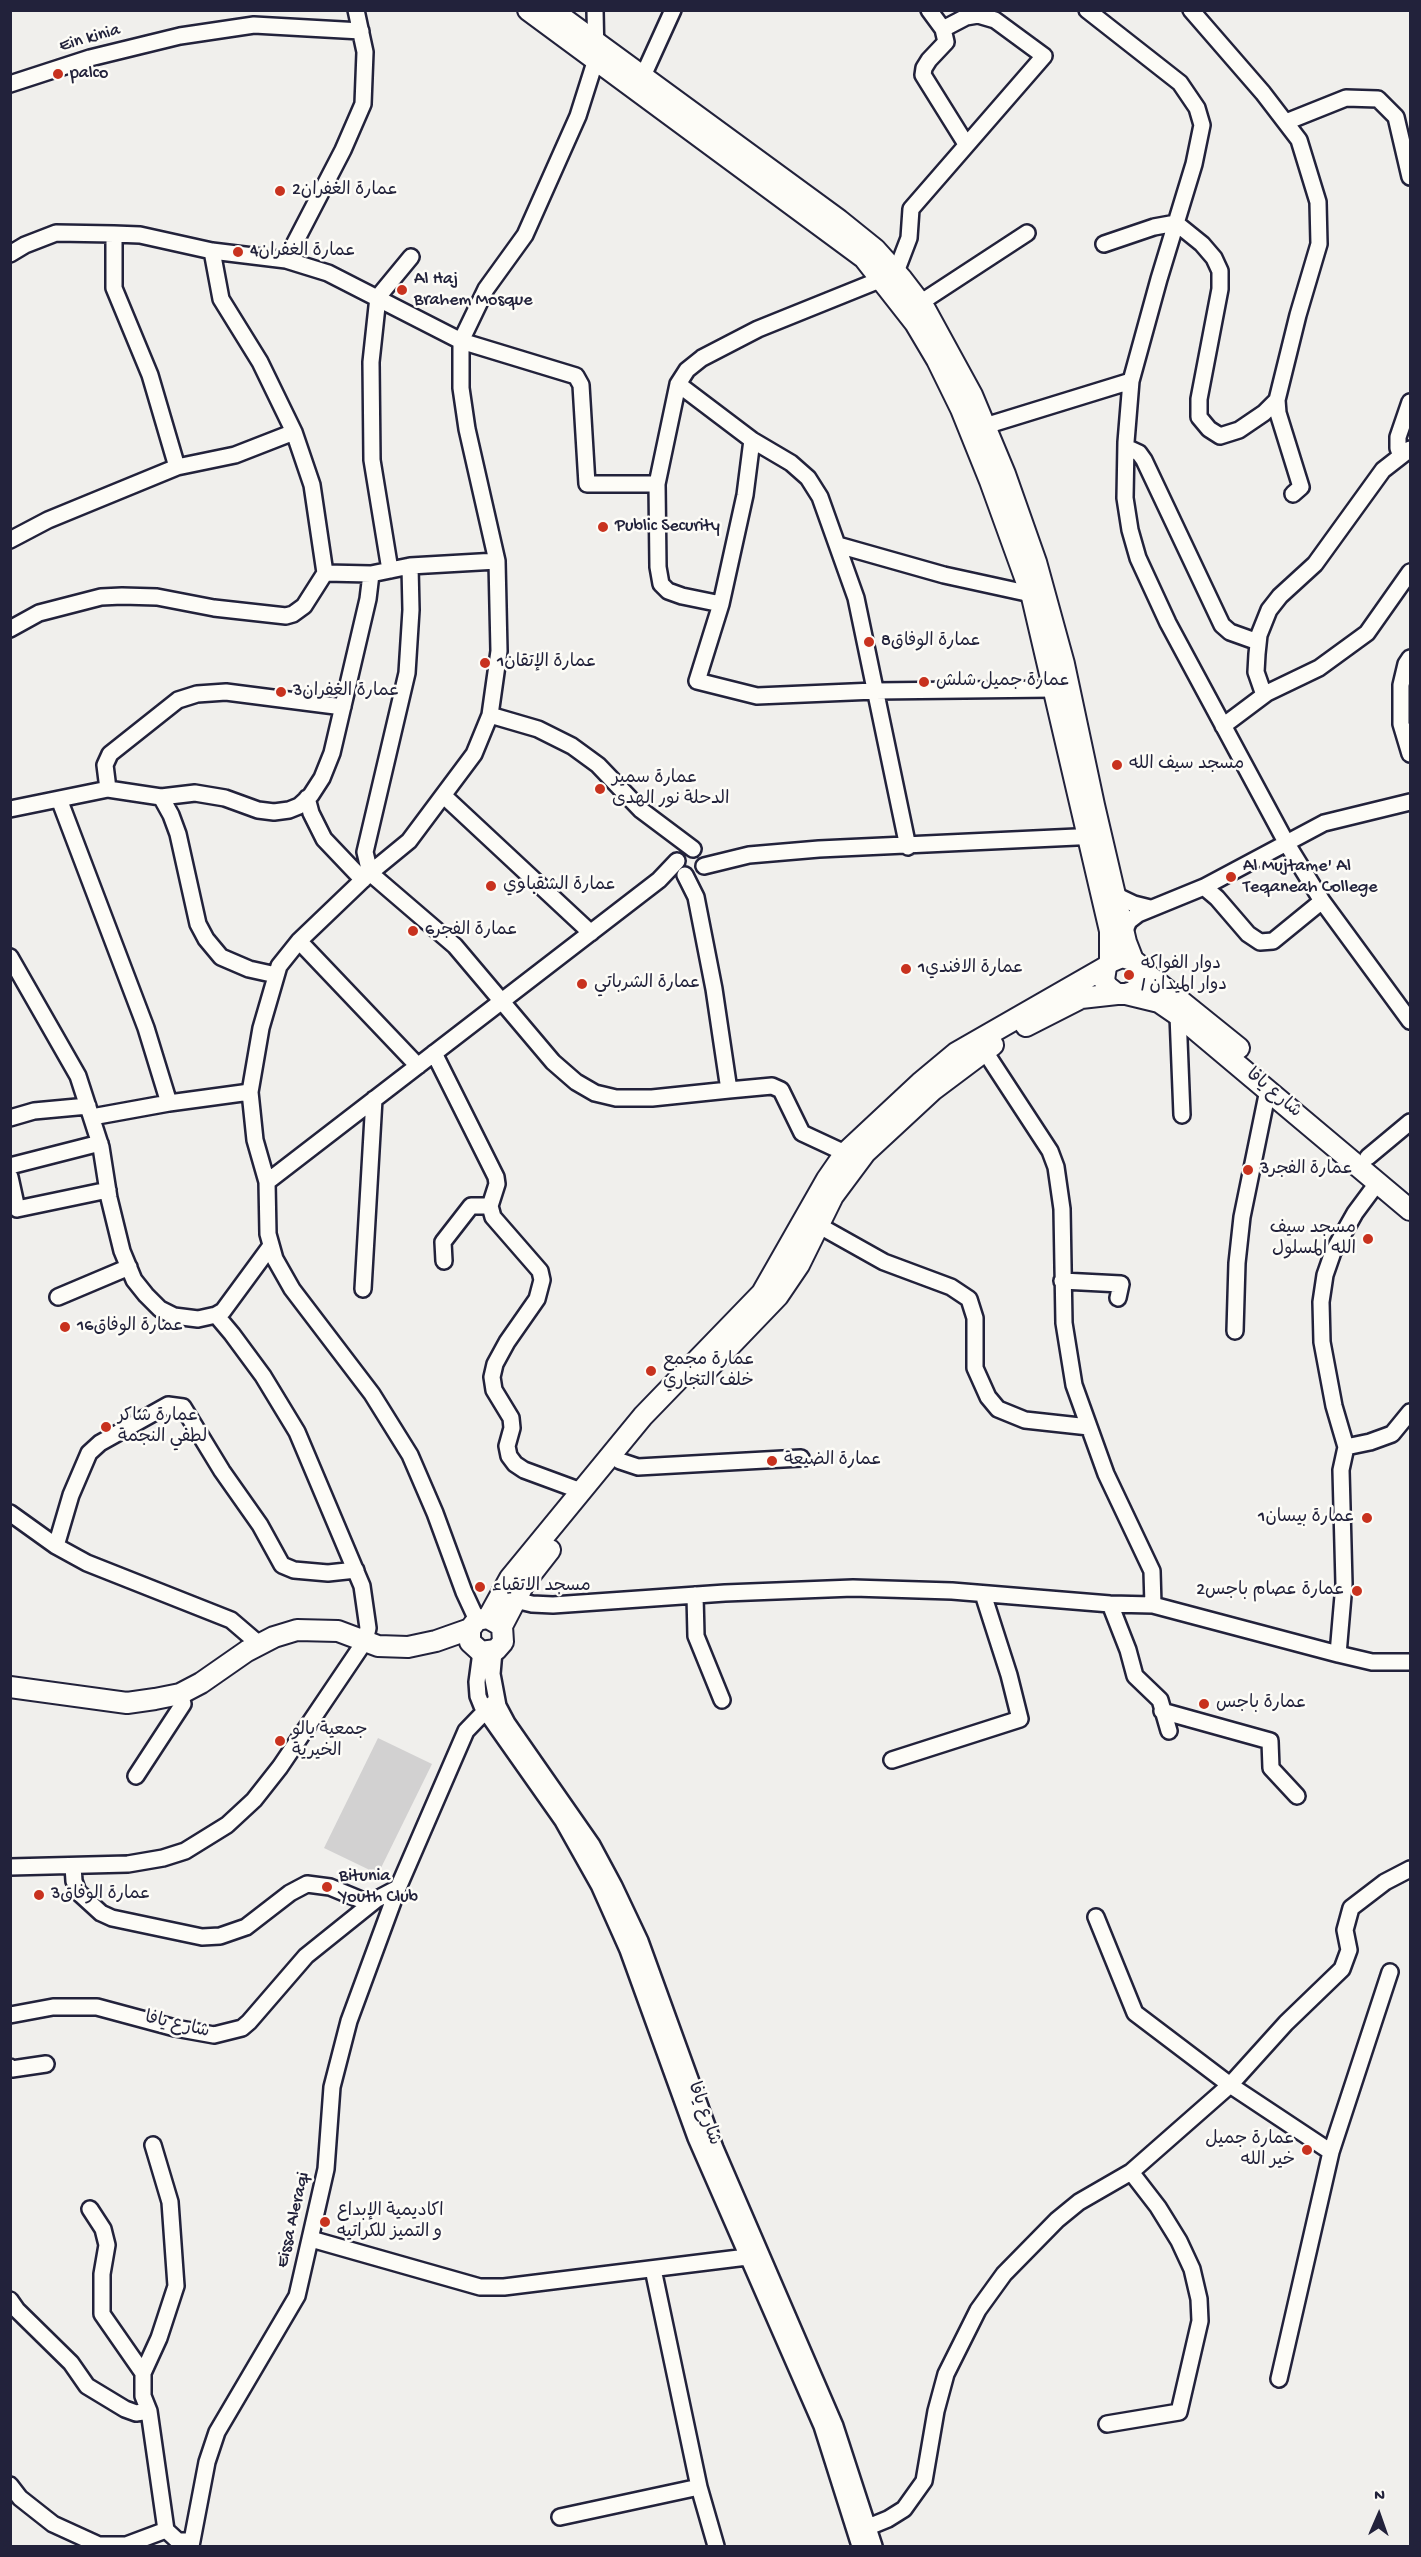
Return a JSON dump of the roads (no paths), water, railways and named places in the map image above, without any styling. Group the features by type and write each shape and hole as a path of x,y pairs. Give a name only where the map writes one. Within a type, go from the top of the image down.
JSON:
{"main road":[{"path":"10,1687 127,1703 180,1694 201,1683 259,1644 297,1630 338,1631 378,1647 392,1648 483,1635 515,1600 525,1582 620,1461 778,1296 800,1265 833,1196 865,1154 933,1090 1004,1037 1082,998 1122,994 1139,986 1141,981 1094,836 1031,594 990,481 961,409 937,360 875,249 643,76 528,10"},
{"path":"552,10 596,50 889,276 920,303 948,348 985,426 1036,562 1049,608 1064,664 1110,931 1108,964 1104,980 1111,991 1122,994"},
{"path":"483,1635 510,1578 643,1416 762,1293 827,1179 846,1154 912,1090 956,1053 1122,957 1137,964"},
{"name":"شارع يافا","path":"1137,964 1410,1193"},
{"name":"شارع يافا","path":"1122,994 1159,1002 1178,1014 1410,1210"}],"street":[{"path":"286,260 343,150 363,104 365,52 356,10"},
{"path":"595,10 596,50 578,116 525,236 486,289 461,341 461,388 467,429 497,561 498,651 490,715 474,754 409,840 366,876 299,940 279,966 261,1029 250,1092 255,1140 267,1182 270,1247 292,1289 372,1394 410,1455 483,1635 478,1696 490,1705 563,1821 599,1886 628,1950 696,2138 822,2426 862,2530 860,2547"},
{"path":"643,76 673,10"},
{"path":"929,10 943,29 946,42 929,60 923,75 966,144"},
{"path":"1191,10 1299,140 1318,202 1319,244 1298,315 1277,400 1278,413 1301,487 1293,494"},
{"path":"1089,11 1179,83 1197,108 1202,125 1194,164 1131,381 1125,498 1130,530 1138,558 1168,623 1287,844 1322,900 1410,1021"},
{"path":"721,604 682,596 668,591 661,584 657,484 678,384 687,370 702,358 758,328 889,276 909,238 911,208 1044,56 995,20 978,15 966,17 943,29"},
{"name":"Ein kinia","path":"10,84 90,58 201,33 254,25 361,31"},
{"path":"1286,122 1346,98 1378,99 1396,117 1410,177"},
{"path":"1104,244 1154,226 1176,223 1202,244 1214,258 1220,271 1216,318 1203,373 1199,417 1209,429 1220,436 1239,430 1264,413 1277,400"},
{"path":"10,254 25,245 56,233 114,234 140,236 212,251 286,260 328,273 461,341 576,376 581,385 587,484 657,484"},
{"path":"920,303 1027,233"},
{"path":"114,234 114,288 150,375 177,467"},
{"path":"10,630 39,613 101,597 157,597 214,608 293,614 304,606 325,573 312,485 294,432 260,362 221,298 212,251"},
{"path":"390,570 372,460 371,362 378,297 411,257"},
{"path":"985,426 1131,381"},
{"path":"678,384 752,440 791,463 808,478 820,497 856,598 908,847"},
{"path":"1264,695 1256,672 1258,642 1269,610 1280,596 1315,564 1383,470 1406,453 1398,448 1398,437 1410,402"},
{"path":"10,540 48,520 177,467 235,454 294,432"},
{"path":"752,440 745,495 721,604 697,681 757,696 875,691 1054,689"},
{"path":"1126,447 1139,453 1144,460 1222,625 1230,632 1258,642"},
{"path":"838,544 944,575 1031,594"},
{"path":"325,573 371,574 410,566 497,561"},
{"path":"366,876 365,852 406,673 411,610 410,566"},
{"path":"1223,726 1264,695 1319,668 1367,633 1410,572"},
{"path":"10,809 108,789 161,797 195,793 225,798 258,810 274,812 289,810 307,798 325,770 343,707 368,599 371,574"},
{"path":"1410,658 1404,675 1401,695 1401,724 1410,754"},
{"path":"108,789 105,765 110,754 178,700 197,694 226,692 343,707"},
{"path":"490,715 538,729 572,746 598,765 641,810 703,857 703,868 696,897"},
{"path":"444,796 591,933"},
{"path":"161,797 171,814 178,834 198,924 206,939 221,957 249,969 276,975"},
{"path":"59,798 146,1028 169,1102"},
{"path":"307,798 310,813 324,839 366,876 455,946 553,1062 576,1082 595,1093 616,1098 652,1098 772,1086 781,1090 802,1132 846,1154"},
{"path":"1124,932 1129,921 1150,908 1204,887 1324,824 1410,802"},
{"path":"666,829 696,897 714,989 729,1090"},
{"path":"681,866 694,875 703,868 743,856 819,849 908,847 1094,836"},
{"path":"267,1182 659,880 681,866 684,850 743,856"},
{"path":"1204,887 1217,898 1248,934 1260,942 1273,941 1322,900"},
{"path":"1115,895 1134,904 1150,908"},
{"path":"299,940 418,1066"},
{"path":"10,957 78,1076 100,1143 122,1251 134,1280 160,1309 187,1318 216,1315 223,1311 270,1247"},
{"path":"1178,1014 1182,1115"},
{"path":"984,1050 1050,1151 1056,1167 1062,1209 1064,1323 1074,1385 1106,1474 1152,1571 1153,1605"},
{"path":"434,1053 496,1177 497,1184 490,1206 493,1217 540,1271 542,1280 537,1299 507,1342 495,1364 492,1377 494,1390 511,1418 512,1428 507,1446 509,1456 524,1470 581,1491"},
{"path":"1235,1331 1237,1263 1242,1217 1268,1090"},
{"path":"10,1118 34,1111 90,1111 250,1092"},
{"path":"363,1288 375,1099"},
{"path":"1368,1157 1410,1122"},
{"path":"10,1166 100,1143"},
{"path":"10,1177 17,1209 108,1190"},
{"path":"1338,1654 1344,1584 1341,1470 1346,1447 1334,1406 1322,1342 1321,1302 1325,1275 1333,1252 1355,1213 1378,1182"},
{"path":"444,1261 444,1242 471,1206 490,1206"},
{"path":"818,1225 884,1262 951,1287 969,1299 975,1318 975,1368 988,1397 998,1409 1025,1420 1089,1427"},
{"path":"58,1297 129,1267"},
{"path":"1062,1281 1121,1284 1118,1298"},
{"path":"10,1868 128,1864 164,1858 185,1851 226,1825 254,1800 280,1767 365,1641 368,1628 367,1611 356,1570 297,1432 263,1376 216,1315"},
{"path":"56,1546 71,1495 89,1453 100,1443 168,1405 183,1407 222,1471 260,1525 282,1565 294,1570 328,1573 356,1570"},
{"path":"1346,1447 1392,1434 1410,1412"},
{"path":"620,1461 638,1467 801,1458"},
{"path":"10,1512 56,1546 87,1563 231,1620 259,1644"},
{"path":"515,1600 532,1605 553,1605 695,1595 853,1588 1153,1605 1372,1662 1410,1662"},
{"path":"892,1760 1020,1719 1010,1675 983,1594"},
{"path":"695,1595 696,1636 722,1700"},
{"path":"1110,1604 1128,1650 1135,1676 1160,1700 1170,1731"},
{"path":"136,1776 183,1704 180,1694"},
{"path":"398,1888 466,1731 490,1705"},
{"name":"شارع يافا","path":"490,1705 507,1723 592,1845 640,1941 715,2148 835,2426 862,2530 874,2547"},
{"path":"1162,1711 1270,1741 1271,1768 1297,1796"},
{"path":"73,1866 74,1881 78,1892 101,1913 112,1918 202,1937 220,1936 246,1927 290,1893 307,1884 330,1887 371,1904"},
{"path":"862,2530 904,2510 924,2481 936,2412 946,2374 968,2328 1004,2274 1057,2220 1079,2202 1131,2172 1230,2085 1286,2023 1342,1969 1349,1950 1346,1930 1351,1908 1385,1882 1410,1869"},
{"name":"شارع يافا","path":"10,2015 53,2007 97,2007 175,2028 214,2035 224,2034 249,2022 306,1956 371,1904 398,1888"},
{"name":"Eissa Aleraqi","path":"192,2544 207,2462 217,2432 297,2296 326,2169 332,2087 349,2021 398,1888"},
{"path":"1096,1917 1135,2013 1230,2085 1331,2152"},
{"path":"1279,2379 1331,2152 1390,1972"},
{"path":"10,2067 12,2069 46,2064"},
{"path":"153,2145 170,2202 176,2286 159,2338 143,2373 143,2396 148,2411 166,2530 178,2541 192,2544"},
{"path":"1107,2424 1179,2412 1200,2321 1199,2299 1192,2268 1158,2207 1131,2172"},
{"path":"90,2209 103,2229 107,2245 102,2274 102,2314 143,2373"},
{"path":"311,2239 480,2287 504,2287 747,2257"},
{"path":"653,2269 699,2487 716,2547"},
{"path":"10,2300 17,2310 71,2363 87,2386 125,2409 136,2412 148,2411"},
{"path":"10,2486 20,2498 53,2524 99,2545 126,2545 166,2530"},
{"path":"560,2517 699,2487"}],"place":[{"name":"palco","path":"58,74"},
{"name":"عمارة الغفران2","path":"280,191"},
{"name":"عمارة الغفران4","path":"238,252"},
{"name":"Al Haj Brahem Mosque","path":"402,290"},
{"name":"Public Security","path":"603,527"},
{"name":"عمارة الوفاق8","path":"869,642"},
{"name":"عمارة الإتقان1","path":"485,663"},
{"name":"عمارة جميل شلش","path":"924,682"},
{"name":"عمارة الغفران3","path":"281,692"},
{"name":"مسجد سيف الله","path":"1117,765"},
{"name":"عمارة سمير الدحلة نور الهدى","path":"600,789"},
{"name":"Al Mujtame' Al Teqaneah College","path":"1231,877"},
{"name":"عمارة الشقباوي","path":"491,886"},
{"name":"عمارة الفجر6","path":"413,931"},
{"name":"عمارة الافندي1","path":"906,969"},
{"name":"دوار الفواكه / دوار الميدان","path":"1129,975"},
{"name":"عمارة الشرباتي","path":"582,984"},
{"name":"عمارة الفجر3","path":"1248,1170"},
{"name":"مسجد سيف الله المسلول","path":"1368,1239"},
{"name":"عمارة الوفاق16","path":"65,1327"},
{"name":"عمارة مجمع خلف التجاري","path":"651,1371"},
{"name":"عمارة شاكر لطفي النجمة","path":"106,1427"},
{"name":"عمارة الضيعة","path":"772,1461"},
{"name":"عمارة بيسان1","path":"1367,1518"},
{"name":"مسجد الاتقياء","path":"480,1587"},
{"name":"عمارة عصام باجس2","path":"1357,1591"},
{"name":"عمارة باجس","path":"1204,1704"},
{"name":"جمعية يالو الخيرية","path":"280,1741"},
{"name":"Bitunia Youth Club","path":"327,1887"},
{"name":"عمارة الوفاق3","path":"39,1895"},
{"name":"عمارة جميل خير الله","path":"1307,2150"},
{"name":"اكاديمية الإبداع و التميز للكراتيه","path":"325,2222"}]}
